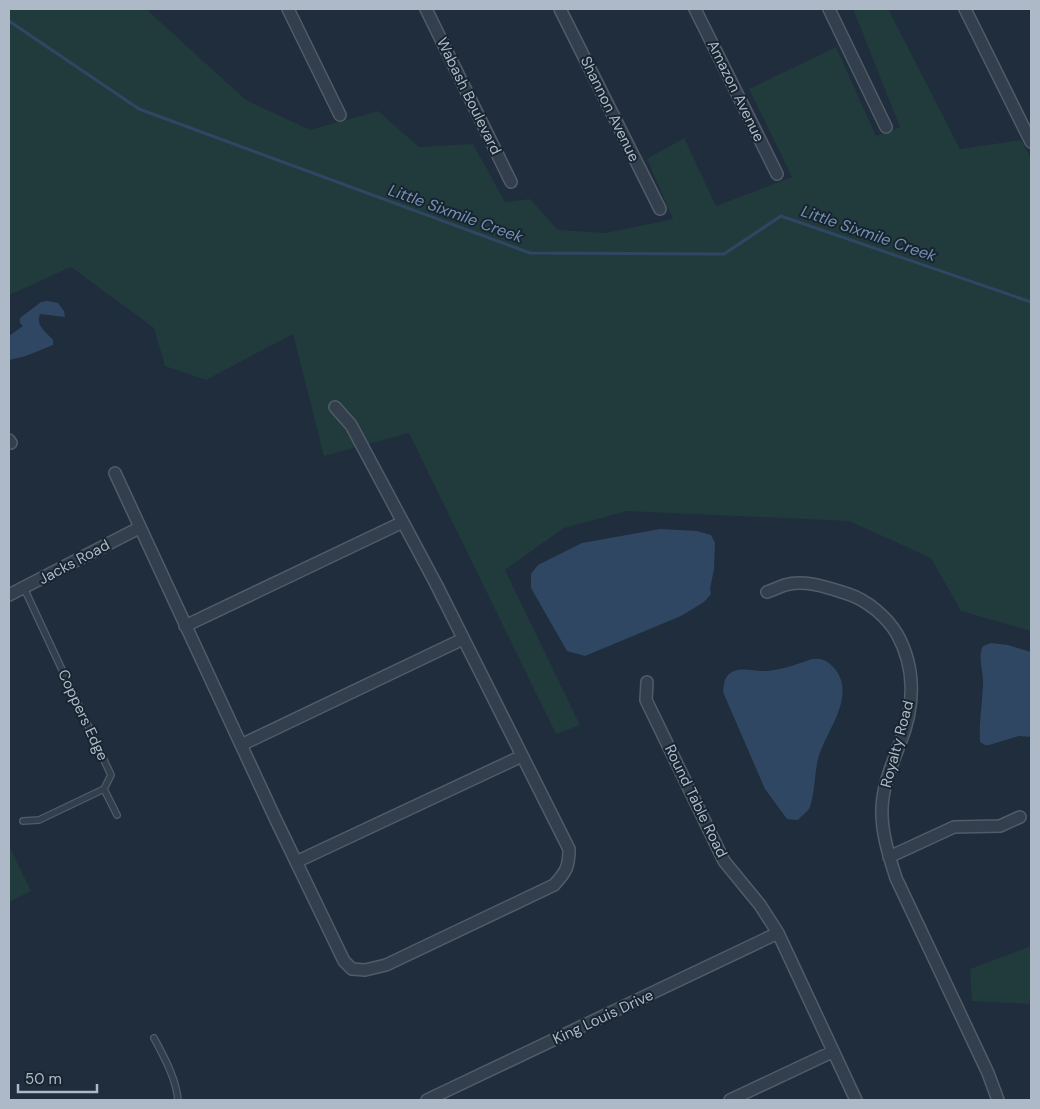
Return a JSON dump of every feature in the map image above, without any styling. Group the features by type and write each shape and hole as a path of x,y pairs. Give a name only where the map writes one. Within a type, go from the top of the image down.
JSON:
{"street":[{"path":"288,9 340,115"},
{"name":"Wabash Boulevard","path":"426,9 512,182"},
{"name":"Shannon Avenue","path":"560,9 660,208"},
{"name":"Amazon Avenue","path":"695,9 777,174"},
{"path":"829,9 886,127"},
{"path":"965,9 1031,142"},
{"path":"115,473 185,626 344,961 352,969 365,970 386,965 554,885 564,874 569,864 569,849 403,522 351,426 335,407"},
{"path":"185,626 403,522"},
{"name":"Jacks Road","path":"9,595 140,528"},
{"name":"Royalty Road","path":"768,592 786,584 808,584 830,588 853,596 880,613 893,627 903,644 909,661 912,679 911,697 901,741 889,769 885,786 882,809 883,828 889,857 896,878 988,1073 998,1100"},
{"path":"241,745 463,639"},
{"name":"Round Table Road","path":"647,682 646,700 724,861 760,905 778,933 856,1100"},
{"path":"296,862 522,756"},
{"path":"889,857 954,827 1000,826 1020,816"},
{"name":"King Louis Drive","path":"427,1100 778,933"},
{"path":"730,1100 832,1052"}],"lane":[{"name":"Coppers Edge","path":"24,588 111,775 104,789"},
{"path":"23,821 39,820 104,789 117,815"},
{"path":"154,1038 172,1074 178,1100"}],"green space":[{"path":"9,9 146,9 246,100 310,130 378,111 419,147 473,144 505,202 530,199 558,230 606,233 673,219 647,159 684,138 716,206 792,177 749,89 836,47 876,136 900,127 853,9 888,9 960,149 1021,140 1031,158 1031,631 961,611 931,558 849,521 627,511 564,528 505,570 580,725 556,734 409,433 324,456 293,334 206,380 165,366 154,328 71,267 9,295"},
{"path":"9,846 31,891 9,902"},
{"path":"1031,946 1031,1004 972,1001 970,969"}],"water":[{"path":"41,302 58,303 64,311 65,317 40,314 40,325 53,340 53,345 26,356 9,360 9,336 23,326 20,323 20,318"},
{"path":"660,529 697,531 711,535 715,543 711,594 704,602 681,616 585,656 567,651 531,588 531,574 538,565 582,543"},
{"path":"991,643 1008,645 1031,652 1031,737 1019,736 985,745 980,742 983,680 981,651 983,646"},
{"path":"812,659 825,661 835,669 841,680 843,691 837,714 818,759 809,809 798,820 787,819 765,789 723,692 727,676 732,672 744,669 776,670"}],"waterway":[{"name":"Little Sixmile Creek","path":"9,21 139,109 530,253 724,254 781,216 1031,302"}]}
